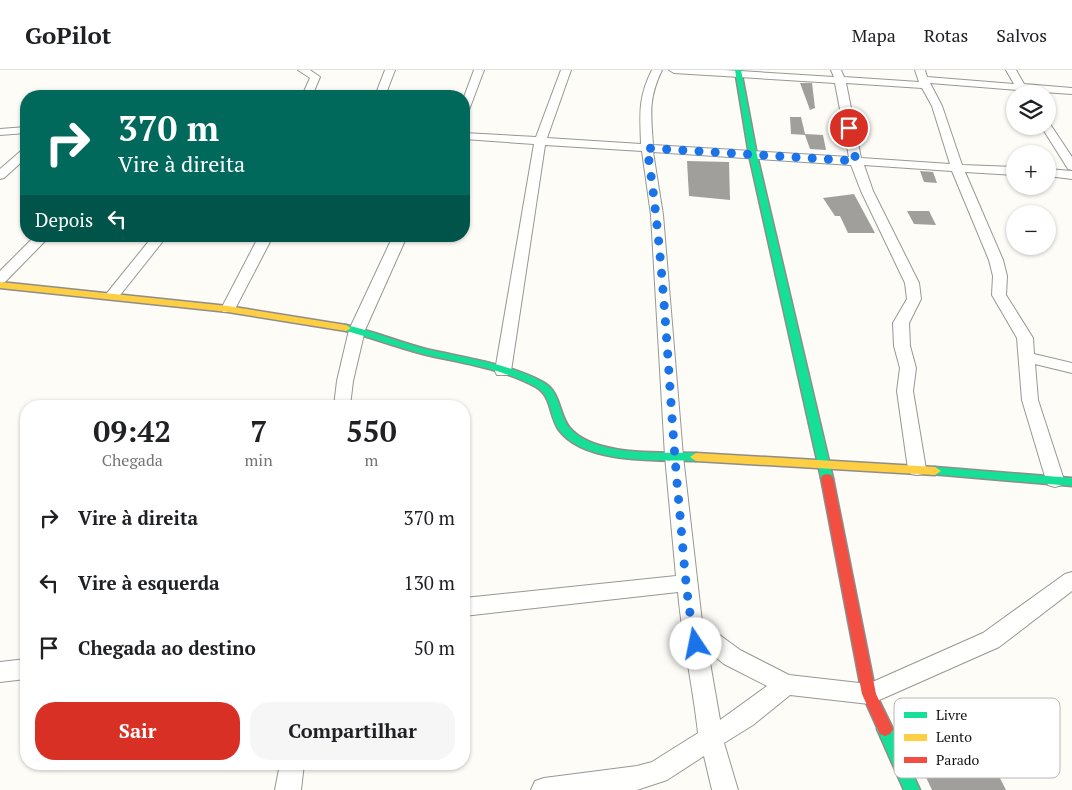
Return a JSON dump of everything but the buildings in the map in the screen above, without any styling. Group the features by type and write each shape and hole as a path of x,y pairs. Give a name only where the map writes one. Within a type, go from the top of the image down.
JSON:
{"street":[{"path":"303,70 317,74 310,90"},
{"path":"382,90 390,70"},
{"path":"470,94 479,70"},
{"path":"503,371 540,141 566,70"},
{"path":"657,70 650,84 645,102 647,148 657,215 674,456 692,626 703,678 711,738 725,790"},
{"path":"674,70 923,78 1006,89"},
{"path":"1011,70 1020,85"},
{"path":"738,72 753,155 825,466 869,694 894,750"},
{"path":"838,75 856,161 867,191 912,283 914,299 901,323 902,346 908,368 905,391 917,469"},
{"path":"923,78 937,106 942,129 996,260 1000,276 999,295 1025,338 1030,400 1055,480"},
{"path":"1056,91 1072,91"},
{"path":"0,132 20,130"},
{"path":"1052,135 1072,166"},
{"path":"470,136 1006,171"},
{"path":"0,175 20,157"},
{"path":"1056,174 1072,175"},
{"path":"0,279 37,242"},
{"path":"112,296 155,242"},
{"path":"228,309 263,242"},
{"path":"343,400 345,381 357,330 397,242"},
{"path":"0,285 228,309 312,321 357,330 420,350 503,371 541,386 552,396 564,427 572,437 585,444 614,452 825,466 917,469 1072,482"},
{"path":"1028,357 1072,368"},
{"path":"692,626 732,657 786,685 869,694 991,640 1072,580"},
{"path":"470,606 686,583"},
{"path":"0,672 20,670"},
{"path":"544,790 648,776 658,772 745,717 786,685"},
{"path":"288,790 291,770"},
{"path":"907,778 912,790"}],"traffic: fast":[{"path":"738,70 753,155 827,478"},
{"path":"346,328 423,351 513,373 540,385 545,388 552,398 563,427 573,437 587,445 624,453 696,457"},
{"path":"935,471 1072,482"},
{"path":"885,729 894,749"},
{"path":"907,778 912,790"}],"traffic: slow":[{"path":"0,285 228,309 346,328"},
{"path":"696,457 935,471"}],"traffic: jam":[{"path":"827,478 869,694 885,729"}],"route":[{"path":"696,644 686,583 674,456 657,215 647,148 856,161 849,128"}]}
